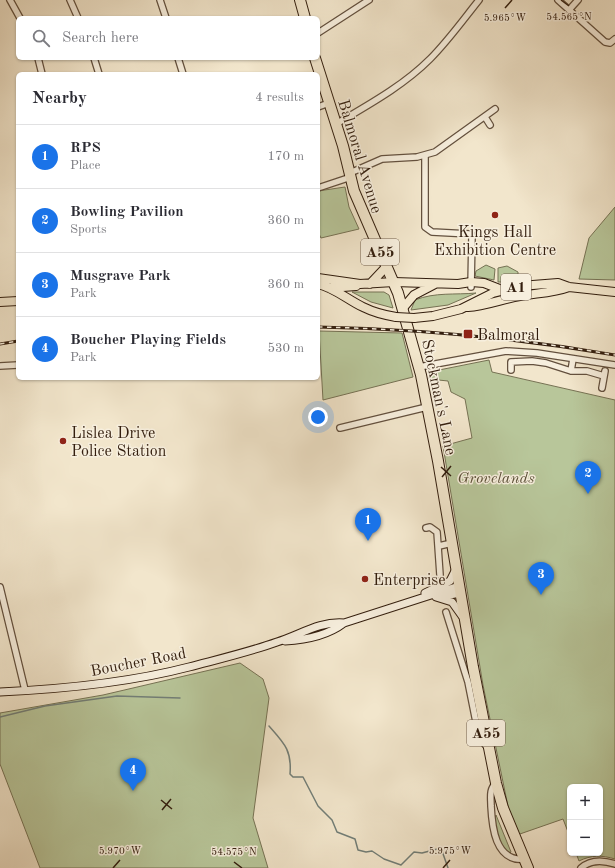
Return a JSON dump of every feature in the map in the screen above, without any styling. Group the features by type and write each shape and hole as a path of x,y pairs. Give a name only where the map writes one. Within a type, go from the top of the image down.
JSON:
{"highway":[{"path":"300,0 304,16"},
{"name":"Balmoral Avenue","path":"316,60 319,72"},
{"name":"Balmoral Avenue","path":"320,74 360,208 394,282"},
{"name":"Stockman's Lane","path":"394,282 403,308 419,367 427,406 465,622 468,667 502,808 526,864"}],"main road":[{"path":"370,284 387,266"},
{"name":"A1","path":"320,278 360,284 394,282 458,284 484,283 502,290"},
{"path":"403,308 414,295 436,283"},
{"name":"A1","path":"329,288 351,287 360,284"},
{"name":"A1","path":"471,284 498,296 515,293 519,296"},
{"name":"A1","path":"320,285 329,288 363,308 382,315 414,318 434,316 467,307 492,293 520,286 558,284 569,287 615,292"},
{"name":"A1","path":"467,307 478,307 519,296 558,291 569,287"},
{"path":"0,302 16,301"}],"street":[{"path":"10,0 19,16"},
{"path":"70,0 77,16"},
{"path":"160,0 165,16"},
{"path":"320,32 369,0"},
{"path":"336,124 374,102 418,70 441,47 479,0"},
{"path":"558,0 605,42 610,43 615,39"},
{"path":"569,10 578,0"},
{"path":"38,60 42,72"},
{"path":"95,60 98,72"},
{"path":"179,60 182,72"},
{"path":"320,106 329,103"},
{"path":"320,187 350,175 382,159 416,157 442,148 495,109"},
{"path":"485,117 490,125"},
{"path":"425,155 425,227 432,232 470,234 471,284"},
{"path":"419,367 506,351 615,365"},
{"path":"571,371 573,359"},
{"path":"511,370 511,362 522,360 546,363 571,371 587,371 604,374 602,388"},
{"path":"0,366 16,365"},
{"path":"340,428 427,406"},
{"path":"426,528 434,529 437,532 440,575"},
{"path":"439,546 452,543"},
{"path":"409,602 450,581 456,569"},
{"path":"0,587 25,690"},
{"name":"Boucher Road","path":"425,598 436,597 459,590"},
{"name":"Boucher Road","path":"0,692 92,685 157,675 279,642 302,631 331,622 344,623 409,602 459,590"},
{"path":"436,597 455,605 465,622"},
{"name":"Stockman's Lane","path":"446,612 468,667"},
{"name":"Stockman's Lane","path":"496,782 491,790 492,830 497,843 505,853 526,864"},
{"path":"491,813 502,808"},
{"path":"581,868 593,862 608,862 615,864"}],"green space":[{"path":"345,187 349,207 359,229 321,238 320,191"},
{"path":"615,207 615,280 579,279 589,238"},
{"path":"486,265 495,269 494,280 475,276 476,271"},
{"path":"507,266 518,272 518,276 498,282 498,268"},
{"path":"352,292 384,292 389,295 393,308 371,302"},
{"path":"476,293 448,305 411,310 415,300 423,297"},
{"path":"320,331 402,333 413,377 323,400"},
{"name":"Grovelands","path":"489,360 492,372 615,400 615,859 597,856 603,856 603,784 567,784 567,829 563,819 517,835 510,816 483,685 443,446 472,438 465,399 451,392 448,381 429,379 429,372"},
{"path":"240,663 263,679 269,698 253,818 268,868 40,868 0,764 0,713 103,695"},
{"path":"496,815 511,852 510,853 499,842 494,825"},
{"path":"577,856 597,856 588,858 579,861"}],"waterway":[{"path":"0,717 45,706 117,696 180,698"},
{"path":"269,726 286,747 290,759 290,774 293,777 303,777 318,806 332,820 337,832 355,839 358,850 366,852 372,851 384,859 401,865 414,852 422,853 441,848 448,868"}],"railway":[{"path":"320,327 467,335 615,355"},
{"path":"0,344 16,341"}],"place":[{"name":"Kings Hall Exhibition Centre","path":"495,215"},
{"name":"Balmoral","path":"468,334"},
{"name":"Lislea Drive Police Station","path":"63,441"},
{"name":"Bowling Pavilion","path":"588,494"},
{"name":"RPS","path":"368,541"},
{"name":"Enterprise","path":"365,579"},
{"name":"Musgrave Park","path":"541,595"},
{"name":"Boucher Playing Fields","path":"133,791"}]}
